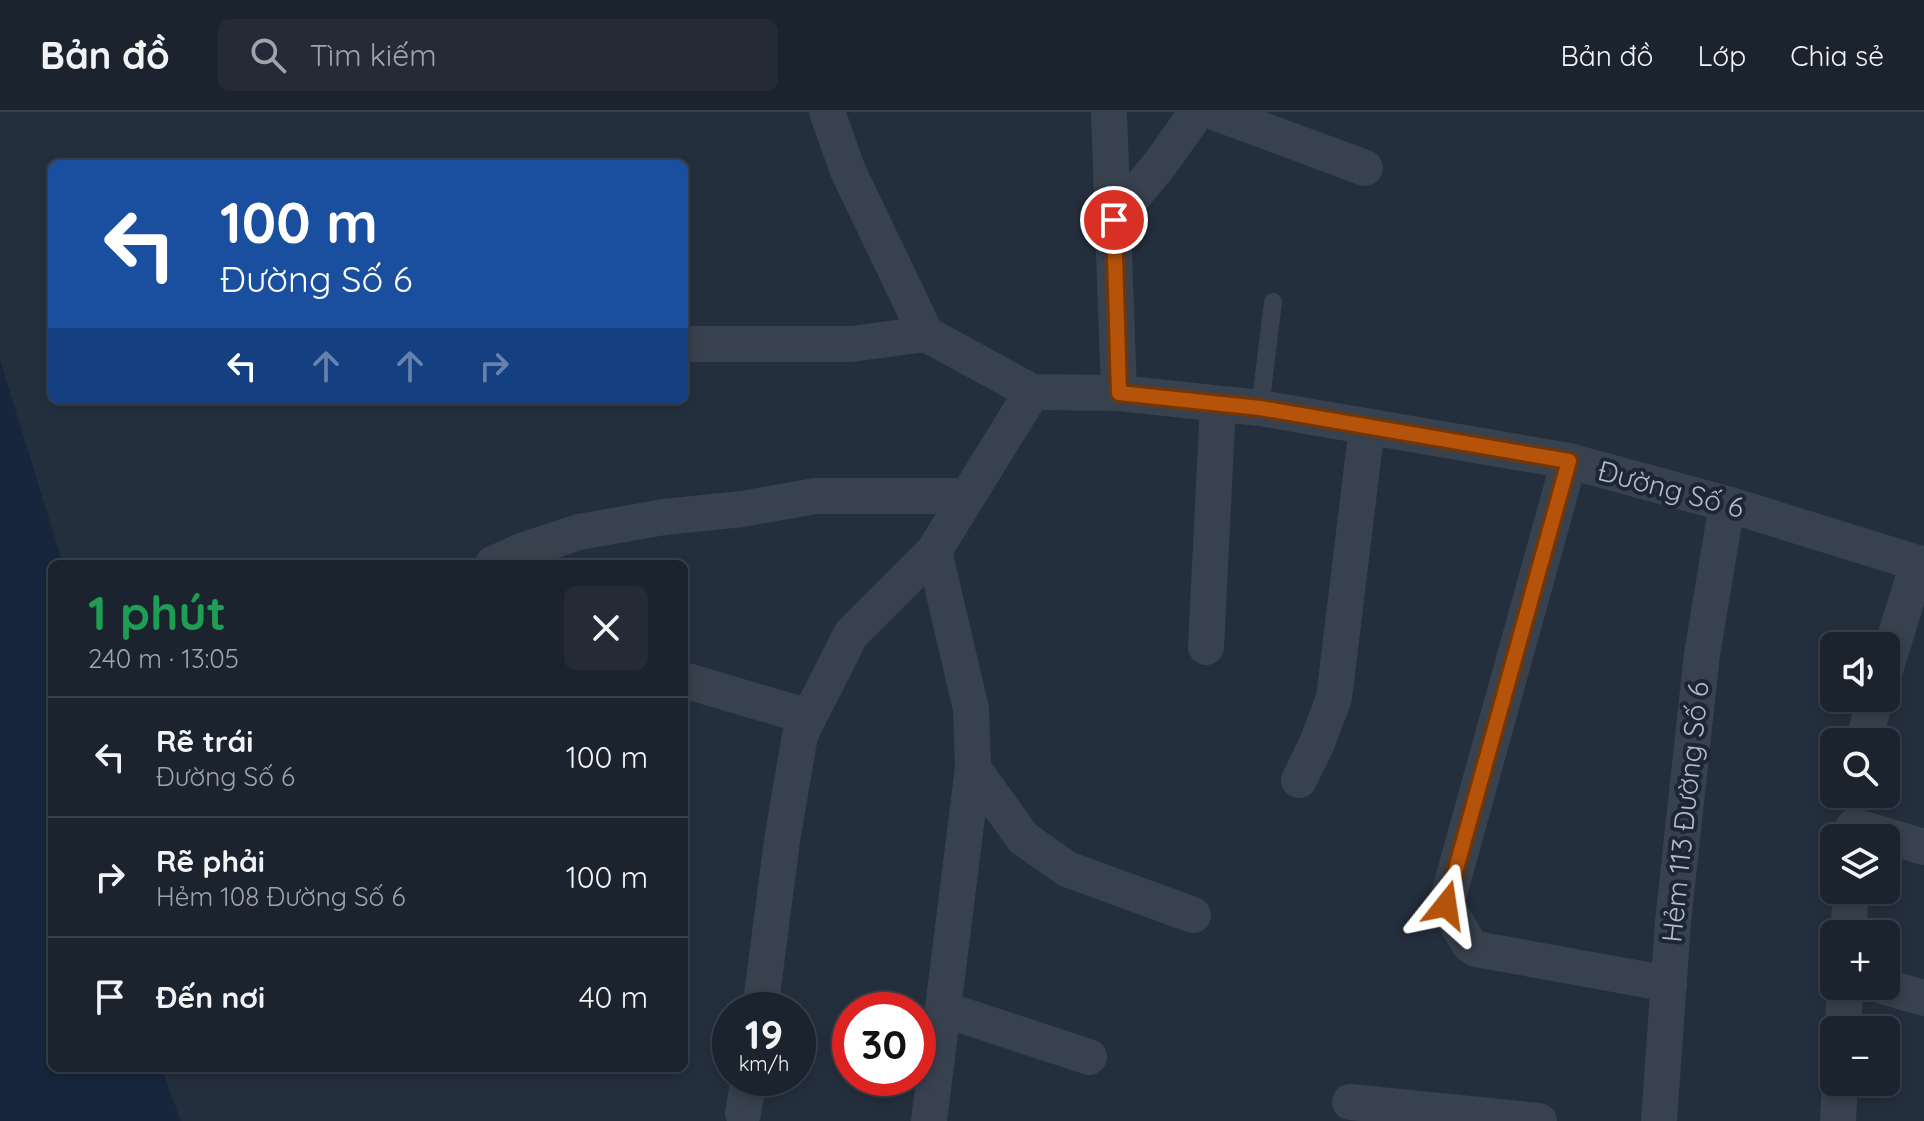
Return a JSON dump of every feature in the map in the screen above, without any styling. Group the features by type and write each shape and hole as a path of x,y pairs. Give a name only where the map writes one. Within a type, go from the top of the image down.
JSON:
{"street":[{"path":"762,992 782,841 800,735 851,634 934,551 1032,392 926,334 848,171 827,112"},
{"path":"1109,112 1119,393"},
{"path":"1114,220 1197,112"},
{"path":"1214,112 1365,168"},
{"path":"688,344 851,344 926,334"},
{"name":"Đường Số 6","path":"1032,392 1119,393 1260,408 1569,461 1727,504 1921,564"},
{"path":"1206,647 1218,404"},
{"path":"1299,780 1334,698 1367,426"},
{"path":"1569,461 1446,905 1469,944 1476,949 1669,984"},
{"path":"502,560 579,532 815,496 968,496"},
{"name":"Hẻm 113 Đường Số 6","path":"1659,1121 1673,922 1702,654 1727,504"},
{"path":"929,1121 973,768 971,709 934,551"},
{"path":"1898,632 1921,564"},
{"path":"688,681 809,717"},
{"path":"973,768 1023,838 1067,869 1193,915"},
{"path":"1855,819 1924,847"},
{"path":"1900,991 1924,998"},
{"path":"943,1009 1089,1057"},
{"path":"743,1113 746,1096"},
{"path":"1838,1121 1839,1096"},
{"path":"1350,1102 1539,1121"}],"lane":[{"path":"1260,408 1273,302"}],"water":[{"path":"0,360 62,560 48,560 48,1072 163,1072 181,1121 0,1121"}],"route":[{"path":"1114,220 1119,393 1260,408 1569,461 1446,905"}]}
